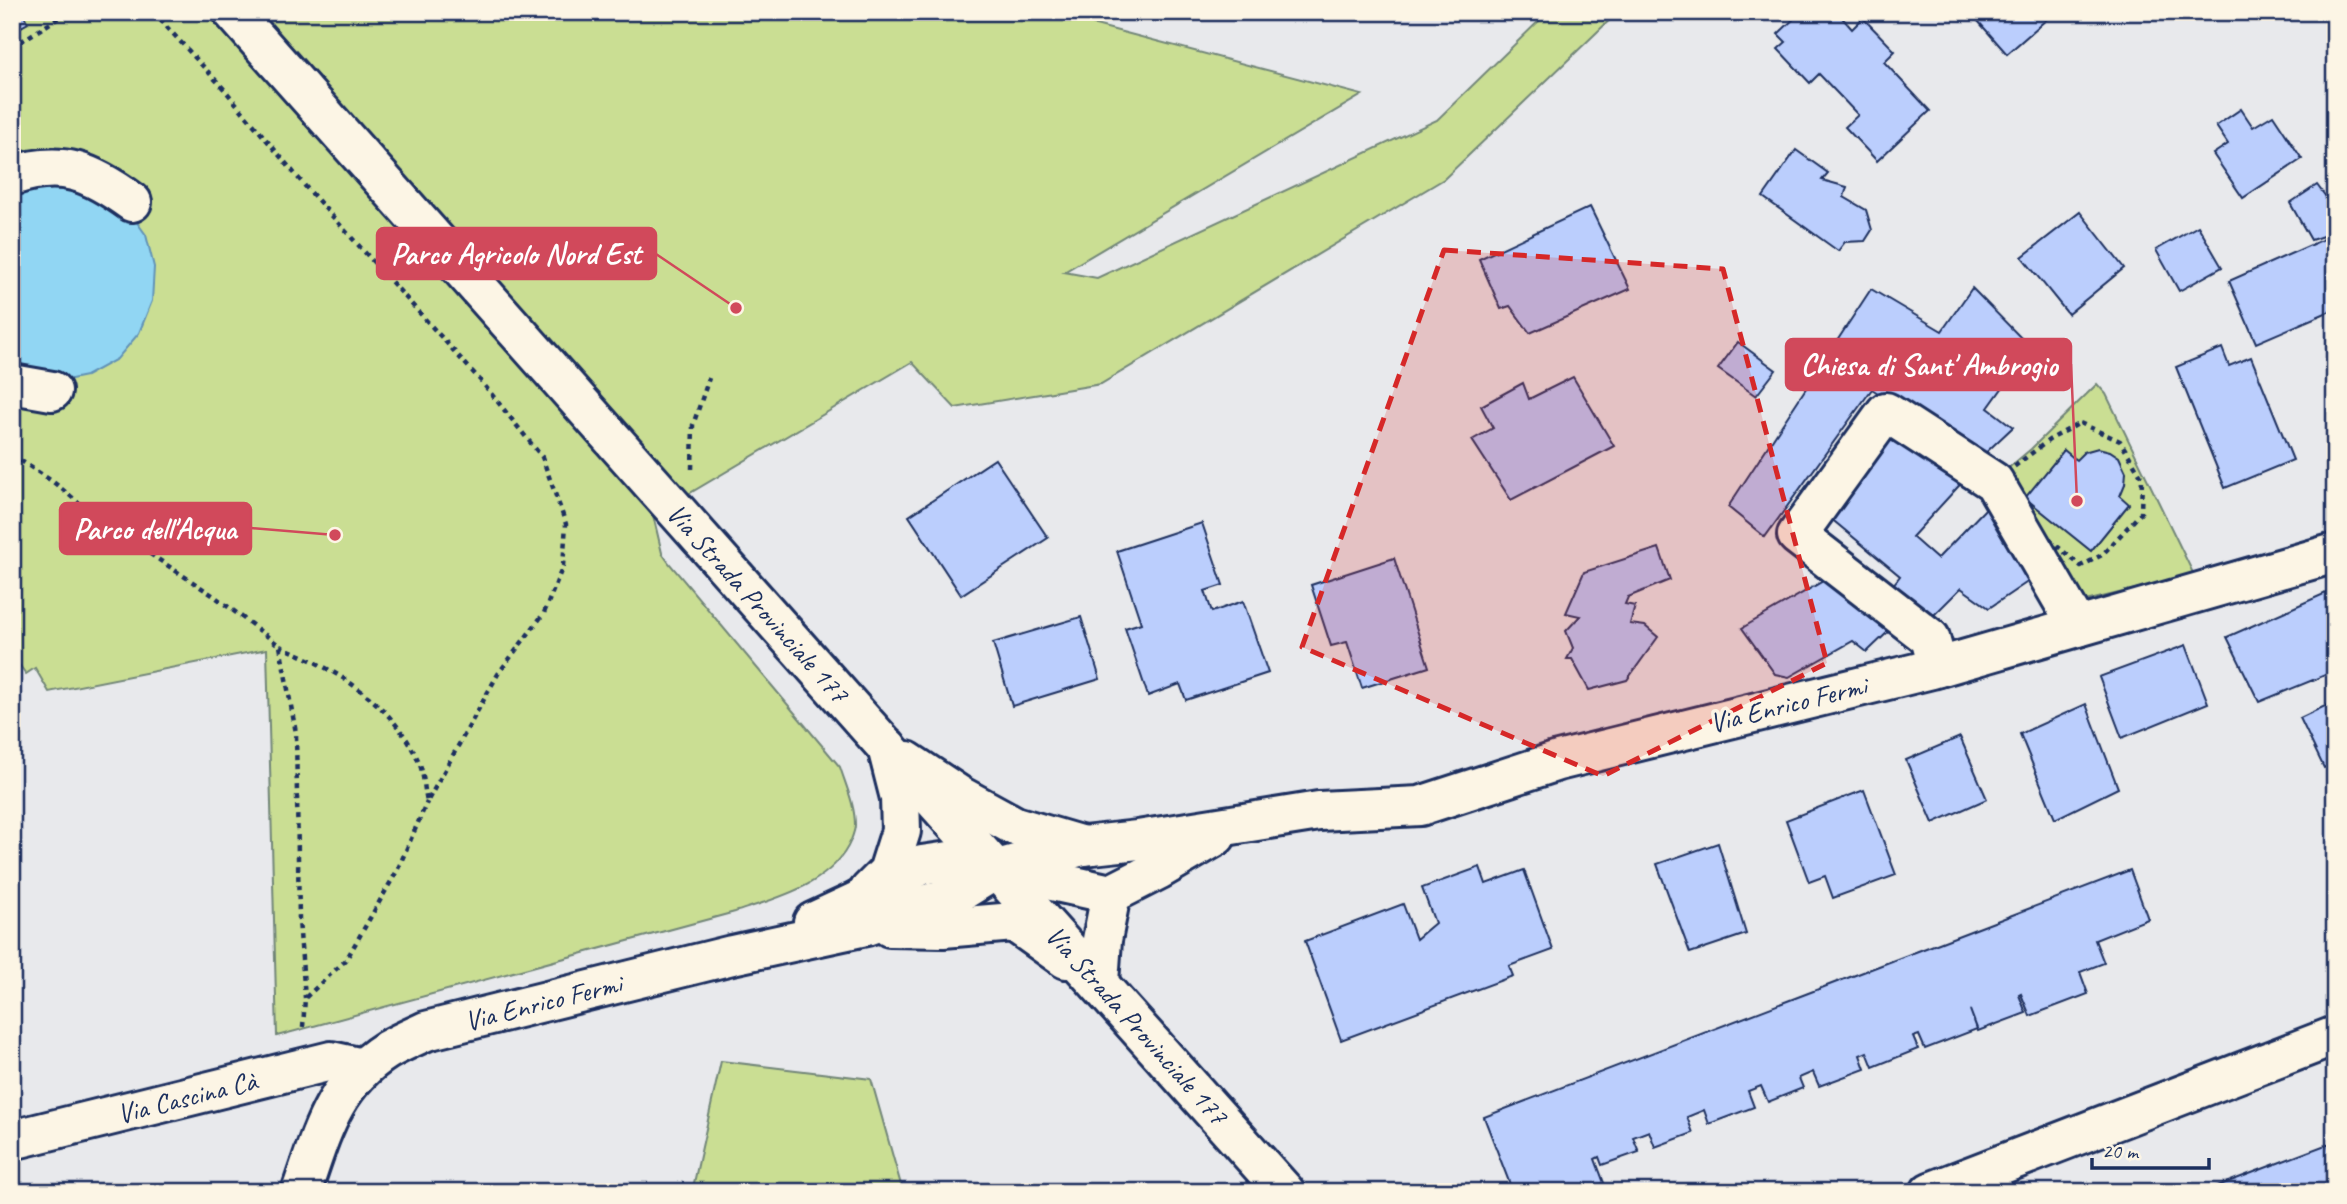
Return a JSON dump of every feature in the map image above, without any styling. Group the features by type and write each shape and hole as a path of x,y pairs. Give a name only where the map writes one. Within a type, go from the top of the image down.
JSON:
{"street":[{"name":"Via Strada Provinciale 177","path":"233,12 1285,1192"},
{"path":"12,176 31,170 68,169 102,180 132,202"},
{"path":"12,384 52,391"},
{"path":"1938,667 1930,638 1797,535 1886,412 1994,482 2078,627"},
{"name":"Via Enrico Fermi","path":"301,1192 326,1123 340,1095 363,1068 388,1049 426,1031 732,956 861,914 957,894 997,869 1083,846 1138,840 1319,811 1420,806 1558,761 1938,667 2335,553"},
{"name":"Via Enrico Fermi","path":"887,747 960,796 1015,826 1083,846"},
{"name":"Via Enrico Fermi","path":"861,914 888,872 901,831 900,799 887,747"},
{"name":"Via Enrico Fermi","path":"1111,894 1236,824"},
{"path":"997,869 1111,894 1102,940 1098,982"},
{"name":"Via Enrico Fermi","path":"861,914 943,928 1014,922 1098,982"},
{"path":"1930,1192 2335,1036"},
{"name":"Via Cascina Cà","path":"12,1140 331,1061 363,1068"}],"path":[{"path":"12,47 68,12"},
{"path":"153,12 410,300 542,457 566,524 563,566 544,613 498,674 427,802 397,871 346,960 305,998"},
{"path":"694,530 691,457 693,425 709,378"},
{"path":"2080,423 2120,441 2142,477 2141,513 2102,555 2081,566 2040,532 1994,482 2049,440 2080,423"},
{"path":"12,455 52,481 106,525 214,596 280,646 318,662 370,696 397,723 419,762 427,802"},
{"path":"280,646 296,733 299,920 305,998 303,1040"}],"highlighted area":[{"path":"1444,250 1723,269 1827,663 1603,776 1302,647"}],"green space":[{"path":"12,12 214,12 313,125 219,12 1046,12 1362,95 1064,272 1097,278 1437,120 1548,12 1618,12 1444,179 1101,384 955,408 912,362 653,515 662,553 669,563 840,767 852,803 855,829 843,855 831,868 785,895 735,912 277,1036 267,649 49,692 35,668 26,674 12,655"},
{"path":"2097,384 2106,394 2194,575 2073,604 2000,475 2031,449"},
{"path":"721,1061 871,1079 903,1192 692,1192"}],"water":[{"path":"33,176 126,207 146,235 154,267 152,301 139,333 117,359 86,376 52,383 12,374 12,184"}],"building":[{"path":"12,12 22,12 28,23 12,32"},
{"path":"1801,12 1837,12 1852,29 1863,18 1895,51 1884,62 1930,111 1877,161 1845,127 1858,115 1819,74 1810,83 1778,49 1786,42 1778,34"},
{"path":"1988,12 2055,12 2007,54 1978,21"},
{"path":"2241,109 2253,127 2273,115 2302,159 2243,198 2213,154 2228,144 2216,126"},
{"path":"1796,150 1828,173 1822,180 1847,187 1844,197 1866,210 1872,230 1865,241 1845,242 1838,251 1763,197"},
{"path":"2317,185 2335,209 2335,232 2311,240 2290,203"},
{"path":"1590,207 1630,289 1530,333 1510,306 1501,309 1479,259"},
{"path":"2080,212 2124,268 2068,314 2022,257"},
{"path":"2198,226 2222,267 2179,291 2156,250"},
{"path":"2333,235 2335,309 2256,343 2229,281"},
{"path":"1972,288 2031,348 1988,408 2013,427 1978,460 1872,389 1765,537 1728,507 1871,289 1942,331"},
{"path":"1738,342 1776,370 1756,396 1718,369"},
{"path":"2222,348 2229,366 2251,357 2293,460 2225,488 2176,367"},
{"path":"1573,377 1614,446 1511,500 1472,440 1493,428 1481,406 1523,383 1529,399"},
{"path":"1893,421 1966,478 1912,537 1937,559 1990,504 2029,581 1989,608 1961,588 1928,621 1889,590 1900,576 1829,517"},
{"path":"2098,448 2119,457 2126,472 2120,496 2129,504 2091,551 2025,498 2064,450 2076,460 2084,452"},
{"path":"995,459 1048,538 961,595 909,516"},
{"path":"1202,523 1223,585 1205,591 1212,612 1243,601 1268,673 1186,700 1180,684 1148,696 1125,628 1141,623 1117,551"},
{"path":"1659,548 1670,580 1628,597 1625,604 1635,606 1630,624 1645,626 1658,637 1627,680 1589,690 1572,659 1567,659 1573,648 1566,631 1580,616 1566,613 1584,572"},
{"path":"1394,558 1429,667 1362,688 1347,642 1331,646 1311,585"},
{"path":"1825,580 1892,628 1867,652 1853,641 1789,677 1775,674 1742,628"},
{"path":"2335,589 2335,671 2259,702 2227,637"},
{"path":"1081,617 1100,679 1012,706 993,643"},
{"path":"2186,645 2208,703 2122,738 2099,677"},
{"path":"2086,704 2118,788 2055,819 2020,734"},
{"path":"2327,705 2335,721 2335,763 2324,768 2300,718"},
{"path":"1960,737 1987,799 1933,823 1906,760"},
{"path":"1864,790 1896,875 1833,898 1825,876 1809,882 1786,820"},
{"path":"1718,843 1746,934 1690,953 1657,864"},
{"path":"1480,867 1486,884 1524,870 1553,950 1509,966 1513,976 1341,1040 1305,941 1403,904 1416,939 1435,923 1422,888"},
{"path":"2130,870 2148,919 2095,940 2104,963 2080,972 2088,994 2030,1016 2021,994 2019,995 2026,1013 1978,1031 1970,1010 1977,1029 1925,1049 1919,1035 1913,1037 1918,1049 1873,1067 1867,1052 1860,1055 1865,1069 1819,1086 1813,1072 1799,1078 1803,1088 1768,1102 1761,1086 1748,1091 1754,1107 1709,1124 1704,1110 1687,1117 1693,1133 1655,1147 1649,1131 1633,1137 1639,1152 1602,1165 1599,1157 1595,1159 1604,1183 1580,1192 1531,1192 1530,1189 1513,1192 1484,1117"},
{"path":"2328,1144 2335,1161 2335,1192 2202,1192"}],"place":[{"name":"Parco Agricolo Nord Est","path":"736,308"},
{"name":"Chiesa di Sant' Ambrogio","path":"2077,501"},
{"name":"Parco dell'Acqua","path":"335,535"}]}
